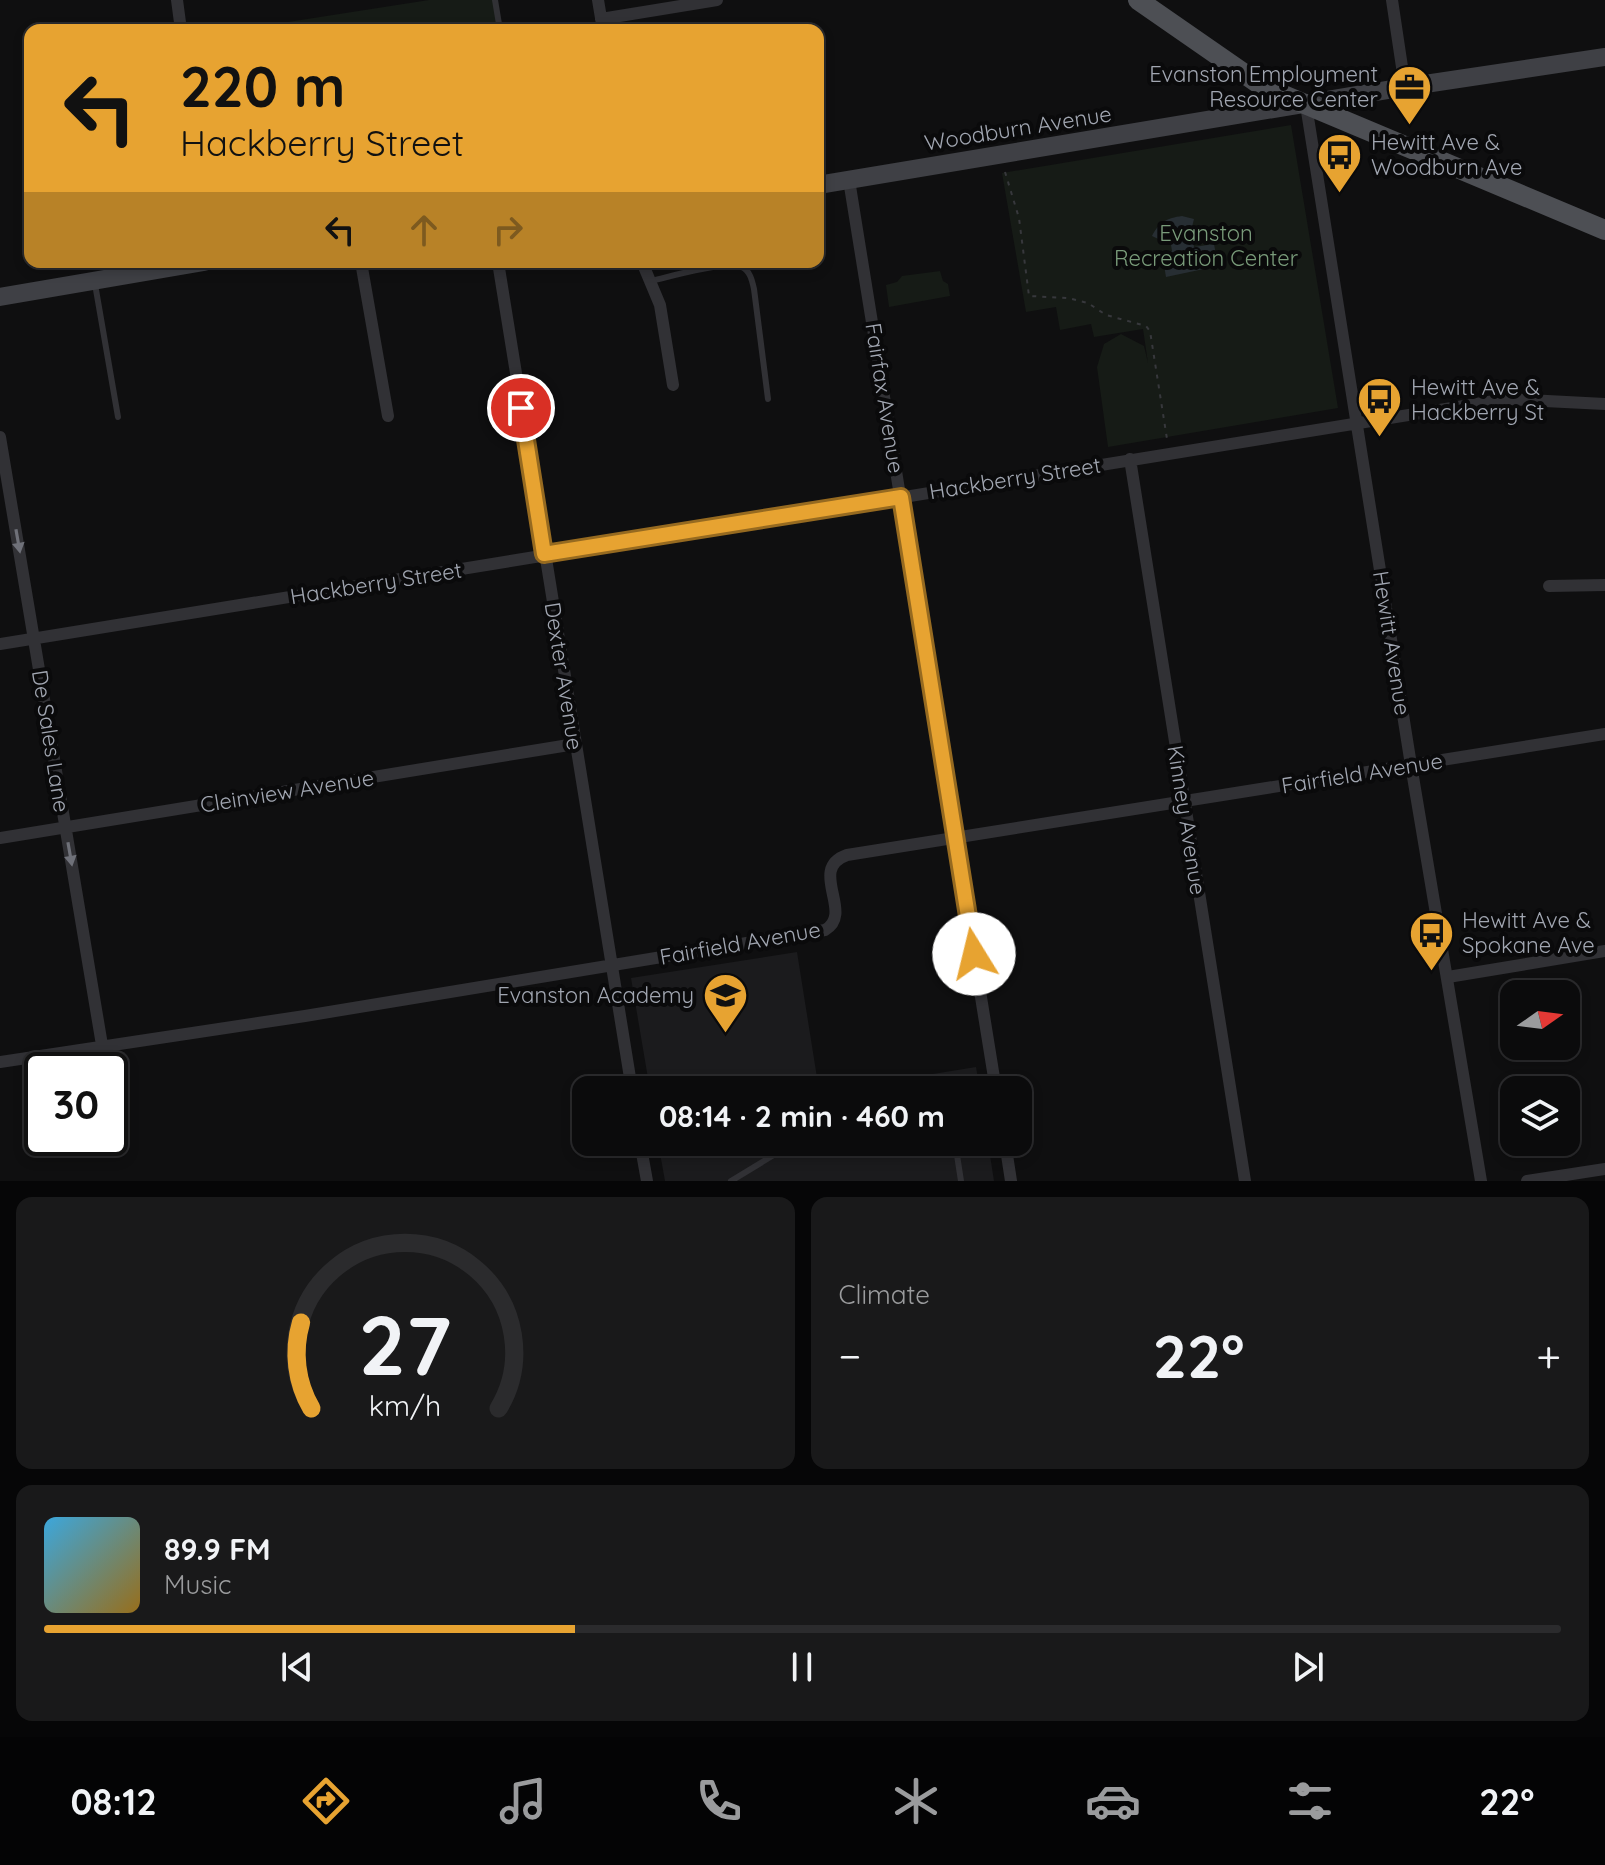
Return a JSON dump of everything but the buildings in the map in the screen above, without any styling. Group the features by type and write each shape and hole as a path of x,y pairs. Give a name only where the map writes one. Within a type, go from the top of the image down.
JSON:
{"main road":[{"path":"1148,4 1262,86 1605,230"}],"street":[{"path":"177,0 180,24"},
{"path":"598,0 602,24"},
{"path":"607,24 717,0"},
{"path":"1392,0 1405,87"},
{"name":"Woodburn Avenue","path":"824,184 1405,87 1605,57"},
{"name":"Hewitt Avenue","path":"1306,105 1481,1181"},
{"name":"Fairfax Avenue","path":"849,180 993,1076"},
{"path":"0,297 170,268"},
{"path":"362,268 388,416"},
{"name":"Dexter Avenue","path":"499,268 630,1076"},
{"path":"645,268 660,305 673,385"},
{"name":"Hackberry Street","path":"0,644 1507,399 1605,404"},
{"name":"De Sales Lane","path":"0,437 3,477 34,638 102,1045"},
{"name":"Kinney Avenue","path":"1130,459 1245,1181"},
{"path":"1549,586 1605,585"},
{"name":"Fairfield Avenue","path":"0,1062 305,1016 825,930 836,918 830,873 836,859 847,855 1605,734"},
{"name":"Cleinview Avenue","path":"0,838 575,744"},
{"path":"1448,977 1605,951"},
{"path":"643,1156 647,1181"},
{"path":"1007,1156 1011,1181"},
{"path":"1527,1181 1605,1169"}],"lane":[{"path":"495,0 499,24"},
{"path":"651,281 710,268"},
{"path":"745,268 754,289 768,399"},
{"path":"95,281 118,417"},
{"path":"731,1181 772,1156"},
{"path":"957,1156 961,1181"}],"path":[{"path":"1005,169 1019,218 1029,296 1068,298 1088,303 1106,315 1146,326 1150,331 1167,440"}],"shaded area":[{"path":"1182,216 1194,219 1191,231 1194,247 1214,244 1218,266 1166,277 1162,253 1172,251 1171,245 1152,236 1164,222"},
{"name":"Evanston Academy","path":"797,952 817,1076 648,1076 631,978"},
{"path":"976,1067 978,1076 920,1076"},
{"path":"661,1156 990,1156 994,1181 665,1181"}],"green space":[{"path":"429,0 495,0 499,24 288,24"},
{"name":"Evanston Recreation Center","path":"1291,125 1338,408 1108,447 1097,367 1104,344 1121,334 1144,346 1148,363 1143,329 1094,337 1091,324 1060,330 1056,307 1026,312 1002,173"},
{"path":"940,271 943,281 948,284 950,296 889,307 886,285 897,282 902,276"}],"place":[{"name":"Evanston Employment Resource Center","path":"1409,126"},
{"name":"Hewitt Ave & Woodburn Ave","path":"1340,194"},
{"name":"Hewitt Ave & Hackberry St","path":"1380,439"},
{"name":"Hewitt Ave & Spokane Ave","path":"1431,972"},
{"name":"Evanston Academy","path":"725,1034"}],"route":[{"path":"521,408 544,554 901,497 974,954"}]}
